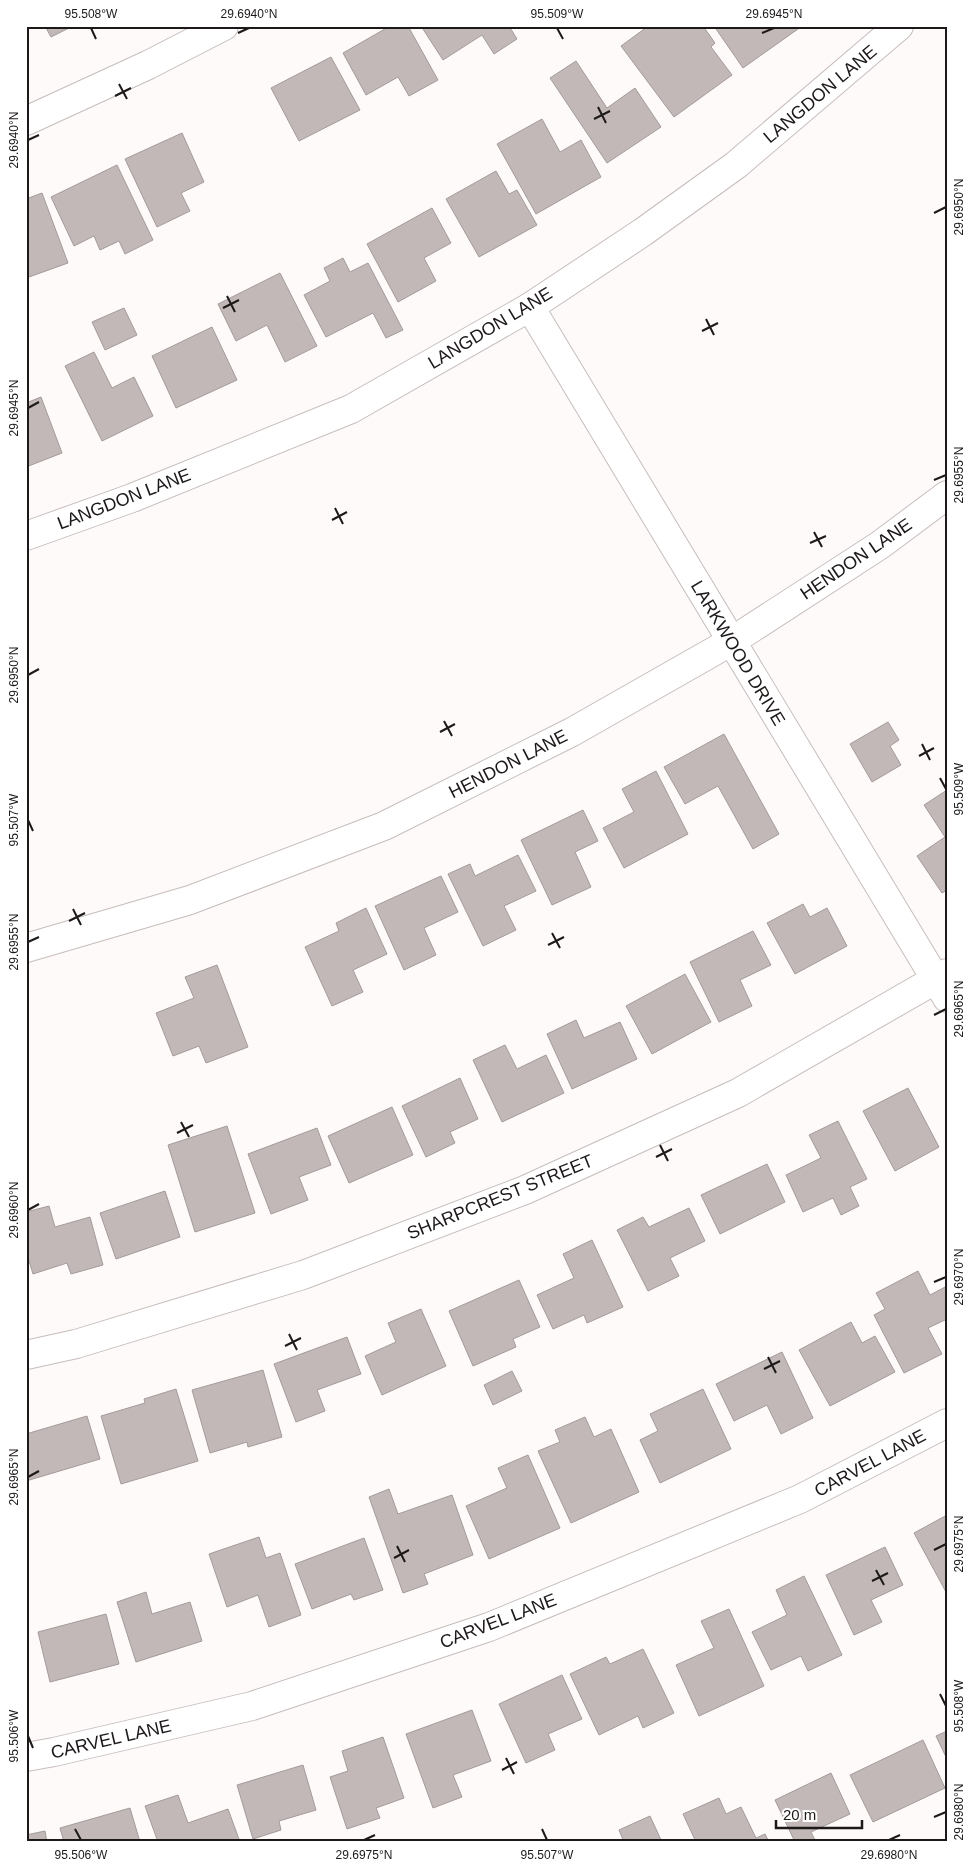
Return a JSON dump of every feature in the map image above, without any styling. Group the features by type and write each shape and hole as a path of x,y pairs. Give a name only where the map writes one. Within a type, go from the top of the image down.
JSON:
{"street":[{"path":"26,121 148,65 224,26"},
{"name":"LANGDON LANE","path":"26,536 132,498 351,409 530,307 643,232 736,165 899,26"},
{"name":"LARKWOOD DRIVE","path":"530,307 943,984"},
{"name":"HENDON LANE","path":"26,948 190,900 384,826 572,732 732,641 880,545 947,495"},
{"name":"SHARPCREST STREET","path":"26,1355 76,1344 303,1274 525,1190 738,1093 943,984"},
{"name":"CARVEL LANE","path":"26,1757 252,1706 489,1627 800,1499 947,1422"}],"building":[{"path":"45,26 73,26 51,37"},
{"path":"390,26 408,26 438,80 409,96 398,77 366,95 343,53"},
{"path":"421,26 509,26 517,39 494,54 482,35 443,60"},
{"path":"653,26 703,26 715,43 711,47 732,75 674,117 621,46 647,27 649,29"},
{"path":"714,26 796,26 798,29 743,68"},
{"path":"331,57 360,110 299,141 271,88"},
{"path":"576,61 607,108 635,88 661,127 607,163 550,78"},
{"path":"542,119 560,152 581,140 601,177 536,214 497,144"},
{"path":"182,133 204,182 181,193 190,211 157,227 125,159"},
{"path":"117,165 153,240 125,254 119,241 100,250 94,236 74,246 51,197"},
{"path":"496,171 509,194 517,190 537,225 479,257 446,199"},
{"path":"42,193 68,263 29,277 26,269 26,199"},
{"path":"432,208 451,243 424,258 436,281 398,302 367,244"},
{"path":"343,258 350,272 368,263 403,330 386,338 373,313 326,337 304,295 330,281 324,268"},
{"path":"280,273 317,346 285,362 267,325 236,341 218,304"},
{"path":"124,308 137,335 105,350 92,322"},
{"path":"212,327 237,380 176,408 152,356"},
{"path":"94,352 112,388 134,377 153,416 102,441 65,366"},
{"path":"41,397 62,453 26,467 26,403"},
{"path":"888,722 899,740 890,746 901,765 872,782 850,744"},
{"path":"724,734 779,834 753,849 718,786 685,804 664,767"},
{"path":"656,771 688,834 624,868 603,828 634,812 622,789"},
{"path":"947,790 947,890 942,893 917,856 945,837 924,805"},
{"path":"583,810 598,841 575,852 591,887 552,905 521,840"},
{"path":"518,855 536,891 504,906 516,930 483,946 448,874 470,864 475,876"},
{"path":"441,876 458,912 424,928 436,955 404,970 375,906"},
{"path":"803,904 810,917 827,908 847,946 795,974 767,923"},
{"path":"366,908 387,954 353,970 363,992 332,1006 305,947 339,931 336,923"},
{"path":"753,931 771,965 740,980 752,1006 719,1022 690,962"},
{"path":"217,965 248,1047 206,1063 199,1046 173,1056 156,1013 194,998 185,977"},
{"path":"685,974 711,1022 652,1054 626,1006"},
{"path":"576,1020 584,1038 620,1022 637,1059 572,1089 547,1034"},
{"path":"505,1045 517,1069 546,1055 564,1093 502,1122 473,1060"},
{"path":"460,1078 478,1119 450,1132 455,1143 426,1157 402,1106"},
{"path":"908,1088 939,1147 895,1171 863,1111"},
{"path":"392,1107 413,1155 349,1183 328,1136"},
{"path":"838,1121 867,1179 850,1187 859,1206 841,1215 833,1198 803,1212 786,1175 821,1158 809,1135"},
{"path":"227,1126 255,1213 195,1232 168,1145"},
{"path":"317,1128 331,1165 299,1177 308,1200 271,1214 248,1154"},
{"path":"767,1164 785,1202 720,1234 701,1195"},
{"path":"165,1191 180,1237 116,1259 100,1213"},
{"path":"49,1206 55,1227 90,1217 103,1265 71,1274 67,1263 33,1274 26,1251 26,1212"},
{"path":"689,1208 705,1241 670,1258 679,1276 648,1291 617,1230 643,1217 649,1227"},
{"path":"592,1240 623,1307 587,1323 584,1315 553,1329 537,1295 574,1278 563,1254"},
{"path":"918,1271 930,1295 947,1286 947,1319 928,1328 942,1354 904,1373 874,1315 885,1309 876,1293"},
{"path":"519,1280 540,1327 513,1339 516,1347 473,1366 449,1311"},
{"path":"421,1309 446,1366 382,1395 365,1356 396,1342 388,1323"},
{"path":"851,1322 862,1343 875,1336 895,1372 830,1406 799,1350"},
{"path":"347,1337 361,1374 317,1390 325,1411 296,1422 274,1364"},
{"path":"782,1352 813,1418 781,1434 767,1405 734,1421 716,1384"},
{"path":"263,1370 282,1437 248,1447 247,1442 210,1453 192,1390"},
{"path":"512,1371 522,1391 493,1405 484,1385"},
{"path":"176,1389 198,1461 121,1484 101,1416 145,1403 144,1399"},
{"path":"703,1389 731,1449 660,1483 640,1440 658,1431 650,1414"},
{"path":"87,1416 100,1459 26,1481 26,1434"},
{"path":"585,1417 594,1437 611,1429 639,1492 571,1523 538,1451 560,1442 555,1430"},
{"path":"528,1455 560,1528 489,1559 466,1506 507,1488 498,1468"},
{"path":"389,1489 398,1514 452,1495 473,1555 424,1574 428,1584 403,1593 369,1497"},
{"path":"947,1515 947,1592 946,1592 914,1533"},
{"path":"259,1537 266,1558 280,1553 301,1615 269,1627 258,1595 227,1607 209,1554"},
{"path":"364,1538 383,1590 354,1600 351,1594 312,1609 295,1564"},
{"path":"885,1547 903,1585 871,1600 882,1622 854,1635 826,1575"},
{"path":"804,1576 842,1655 808,1671 801,1656 771,1670 752,1632 787,1615 776,1590"},
{"path":"146,1592 152,1614 190,1602 202,1641 136,1662 117,1602"},
{"path":"729,1609 764,1686 699,1716 676,1665 714,1648 701,1621"},
{"path":"106,1614 119,1664 50,1682 38,1632"},
{"path":"643,1649 674,1713 643,1728 638,1716 599,1735 570,1674 606,1657 610,1664"},
{"path":"562,1675 582,1719 548,1734 555,1750 526,1763 499,1704"},
{"path":"472,1710 491,1761 453,1775 462,1797 433,1808 406,1734"},
{"path":"947,1731 947,1759 936,1736"},
{"path":"383,1737 404,1798 376,1808 380,1818 347,1829 330,1777 348,1771 342,1751"},
{"path":"923,1740 945,1788 873,1822 850,1775"},
{"path":"303,1765 316,1810 279,1821 281,1830 253,1839 237,1785"},
{"path":"831,1773 850,1814 811,1832 816,1842 795,1842 775,1800"},
{"path":"178,1795 188,1823 228,1809 240,1842 158,1842 145,1806"},
{"path":"719,1798 726,1814 741,1807 756,1838 765,1834 769,1842 696,1842 683,1814"},
{"path":"130,1808 140,1842 64,1842 60,1828"},
{"path":"650,1816 662,1842 624,1842 619,1830"},
{"path":"45,1831 47,1842 26,1842 26,1835"}]}
